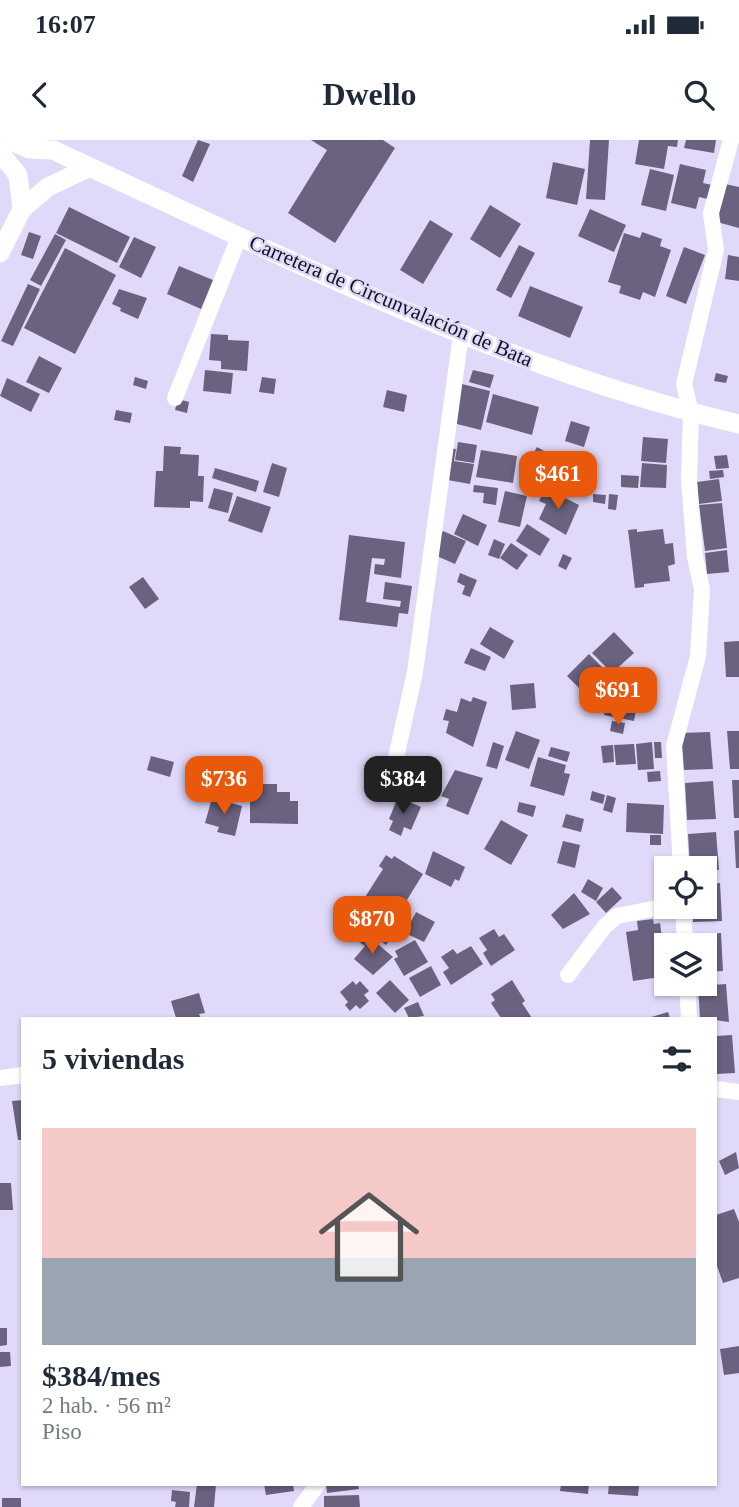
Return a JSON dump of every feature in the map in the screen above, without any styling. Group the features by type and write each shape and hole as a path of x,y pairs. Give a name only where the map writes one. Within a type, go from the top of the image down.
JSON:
{"main road":[{"name":"Carretera de Circunvalación de Bata","path":"9,140 29,149 49,145 239,237 534,363 691,413 739,424"},
{"path":"0,153 18,175 22,209"},
{"path":"0,253 22,209 48,187 90,167"}],"street":[{"path":"680,856 674,746 698,656 702,589 695,557 689,480 691,413 684,384 716,250 711,212 732,140"},
{"path":"175,398 239,237"},
{"path":"391,780 415,672 461,334"},
{"path":"568,975 605,926 617,916 654,909"},
{"path":"688,996 689,1017"},
{"path":"0,1078 21,1075"},
{"path":"717,1089 739,1092"},
{"path":"301,1507 317,1486"}],"building":[{"path":"198,140 210,144 193,182 182,176"},
{"path":"311,140 383,140 395,148 335,243 288,213 327,150"},
{"path":"590,140 609,140 605,200 586,199"},
{"path":"639,140 678,140 677,147 668,146 664,169 635,164"},
{"path":"686,140 716,140 714,153 684,148"},
{"path":"553,162 585,169 577,205 546,198"},
{"path":"680,164 706,170 703,183 712,185 708,199 699,197 696,209 671,203"},
{"path":"650,169 674,175 666,211 641,205"},
{"path":"725,184 739,187 739,228 717,222"},
{"path":"490,205 521,224 500,258 470,239"},
{"path":"69,207 130,237 117,263 56,233"},
{"path":"590,209 626,225 614,252 578,236"},
{"path":"430,220 453,234 423,284 400,270"},
{"path":"29,232 41,236 33,259 21,255"},
{"path":"642,232 662,239 660,246 671,250 655,297 643,292 640,300 619,293 621,286 608,282 624,233 640,238"},
{"path":"55,234 66,240 41,286 30,280"},
{"path":"134,237 156,247 141,278 119,267"},
{"path":"519,245 535,253 511,298 496,290"},
{"path":"684,247 705,255 686,304 666,296"},
{"path":"65,248 116,275 75,354 24,328"},
{"path":"728,255 739,257 739,281 725,279"},
{"path":"179,266 213,280 201,309 167,294"},
{"path":"28,284 40,289 13,346 1,341"},
{"path":"530,286 583,307 570,338 518,316"},
{"path":"119,289 147,298 138,319 112,304"},
{"path":"211,334 228,335 228,340 249,341 247,371 221,369 221,361 209,360"},
{"path":"39,356 62,368 49,393 26,382"},
{"path":"205,370 233,373 231,394 203,391"},
{"path":"473,370 494,375 490,388 469,382"},
{"path":"716,373 728,376 726,383 714,381"},
{"path":"135,377 148,381 146,389 133,385"},
{"path":"262,377 276,379 274,394 259,392"},
{"path":"7,378 40,394 31,412 0,396"},
{"path":"462,384 490,391 481,430 453,423"},
{"path":"387,390 407,395 404,412 383,407"},
{"path":"493,394 539,407 532,435 486,422"},
{"path":"178,399 189,402 187,413 175,410"},
{"path":"116,410 132,413 130,423 114,420"},
{"path":"571,421 590,427 584,447 565,441"},
{"path":"643,437 668,439 666,463 641,461"},
{"path":"458,442 477,445 474,463 455,460"},
{"path":"164,446 181,447 180,454 199,455 198,476 204,476 203,502 190,501 190,508 154,507 156,471 163,471"},
{"path":"537,447 551,455 539,476 525,468"},
{"path":"448,448 456,449 454,461 474,464 470,484 442,479"},
{"path":"481,450 517,456 513,483 476,477"},
{"path":"727,455 729,468 716,469 714,456"},
{"path":"571,458 583,462 582,468 569,465"},
{"path":"272,463 287,468 279,497 263,492"},
{"path":"642,463 667,465 666,488 640,487"},
{"path":"215,468 259,481 256,492 212,478"},
{"path":"723,470 724,477 710,479 709,471"},
{"path":"621,475 639,476 638,488 621,487"},
{"path":"719,479 722,501 699,504 697,482"},
{"path":"474,485 498,488 496,505 483,503 484,493 473,492"},
{"path":"214,488 233,493 228,513 208,508"},
{"path":"545,488 579,505 566,535 539,519 546,504 539,501"},
{"path":"505,491 527,496 520,527 498,522"},
{"path":"593,494 606,495 605,504 593,502"},
{"path":"609,494 618,495 616,510 608,509"},
{"path":"237,496 271,507 262,533 228,521"},
{"path":"722,503 727,548 705,551 699,505"},
{"path":"463,514 487,525 478,546 454,534"},
{"path":"527,524 550,539 540,556 516,541"},
{"path":"637,529 637,532 663,529 665,544 673,543 675,564 668,566 670,581 644,584 644,587 635,588 628,530"},
{"path":"443,531 466,541 455,564 432,554"},
{"path":"349,535 405,542 401,578 374,574 375,564 384,565 385,559 372,558 366,602 400,607 401,601 383,599 385,582 412,586 408,614 399,613 397,627 339,620"},
{"path":"494,539 505,544 499,559 488,555"},
{"path":"511,543 528,555 517,570 500,558"},
{"path":"727,550 729,572 707,574 705,553"},
{"path":"563,554 572,558 566,570 558,566"},
{"path":"460,573 477,580 470,597 462,594 465,586 457,582"},
{"path":"143,577 159,599 145,609 129,587"},
{"path":"490,627 514,641 504,659 480,644"},
{"path":"614,632 634,653 612,673 592,653"},
{"path":"739,641 739,677 726,677 724,642"},
{"path":"471,648 491,657 485,671 464,663"},
{"path":"589,654 605,670 583,692 567,676"},
{"path":"606,673 649,683 646,700 602,690"},
{"path":"534,683 536,708 512,710 510,685"},
{"path":"473,697 487,702 473,747 446,733 449,721 443,720 446,709 457,712 461,698 471,702"},
{"path":"607,699 637,705 634,721 604,715"},
{"path":"612,721 625,723 623,734 610,731"},
{"path":"516,731 540,740 529,769 505,760"},
{"path":"727,731 739,731 739,769 730,769"},
{"path":"710,732 713,769 684,770 681,733"},
{"path":"493,742 504,746 497,769 486,766"},
{"path":"652,742 654,769 638,770 636,744"},
{"path":"654,742 661,742 662,758 655,758"},
{"path":"634,744 636,764 616,765 614,745"},
{"path":"613,745 614,762 603,763 601,746"},
{"path":"551,747 570,752 567,762 548,756"},
{"path":"151,756 174,762 170,777 147,770"},
{"path":"538,757 566,765 564,773 570,774 564,796 530,786"},
{"path":"455,770 483,778 468,815 446,806 449,799 441,796"},
{"path":"660,771 661,781 648,782 647,772"},
{"path":"732,780 739,780 739,818 734,818"},
{"path":"713,781 716,819 687,820 685,783"},
{"path":"260,784 277,784 277,792 290,792 290,801 298,801 298,824 250,823 250,792 260,792"},
{"path":"592,791 605,795 603,804 590,800"},
{"path":"607,795 616,798 612,813 603,810"},
{"path":"398,797 421,807 411,830 404,827 401,836 389,830 393,821 389,819"},
{"path":"212,798 242,806 235,836 217,832 219,827 205,823"},
{"path":"519,802 536,806 533,817 517,812"},
{"path":"627,803 664,805 663,834 626,832"},
{"path":"566,814 584,819 581,832 562,827"},
{"path":"501,820 528,835 511,865 484,849"},
{"path":"739,830 739,868 736,868 734,831"},
{"path":"716,832 719,870 717,856 689,856 688,834"},
{"path":"650,835 661,835 661,845 650,845"},
{"path":"563,841 580,845 575,868 557,863"},
{"path":"433,851 465,867 459,881 455,879 451,887 425,874"},
{"path":"386,855 392,859 394,856 423,874 389,929 351,906 346,915 339,910 348,897 360,905 383,869 379,866"},
{"path":"588,879 603,888 596,901 581,892"},
{"path":"717,883 720,883 722,921 693,922 693,919 717,919"},
{"path":"612,887 622,898 606,913 596,902"},
{"path":"574,893 590,914 563,929 551,915"},
{"path":"416,912 435,922 424,942 405,933"},
{"path":"653,919 654,924 660,923 661,933 654,933 654,978 633,981 626,932 638,930 637,921"},
{"path":"379,928 391,938 386,945 373,935"},
{"path":"494,929 499,937 504,934 515,950 491,966 483,953 487,950 479,938"},
{"path":"717,933 721,933 723,971 717,971"},
{"path":"366,934 393,957 373,975 354,959 365,946 359,942"},
{"path":"415,940 428,962 404,976 394,959 398,957 395,951"},
{"path":"471,946 483,964 451,985 443,972 449,968 441,957 453,949 457,954"},
{"path":"431,966 441,985 420,997 409,978"},
{"path":"390,980 409,1000 395,1013 376,993"},
{"path":"512,980 531,1017 500,1017 491,1003 495,1000 491,994"},
{"path":"353,981 356,985 360,981 369,991 364,995 369,1001 360,1009 356,1005 350,1011 345,1005 348,1002 340,992"},
{"path":"726,984 729,1022 717,1020 717,1017 700,1017 699,996 717,996 717,985"},
{"path":"199,993 205,1013 199,1014 200,1017 176,1017 171,1001"},
{"path":"418,1002 424,1016 408,1017 404,1008"},
{"path":"668,1012 670,1017 651,1017"},
{"path":"732,1035 735,1073 717,1074 717,1036"},
{"path":"21,1100 21,1140 18,1140 12,1101"},
{"path":"736,1152 739,1168 725,1175 719,1161"},
{"path":"0,1183 11,1183 13,1210 0,1210"},
{"path":"734,1209 739,1222 739,1278 723,1283 717,1266 717,1215"},
{"path":"0,1328 7,1328 7,1345 0,1346"},
{"path":"739,1346 739,1373 724,1375 720,1349"},
{"path":"0,1352 10,1352 11,1366 0,1367"},
{"path":"197,1486 216,1486 214,1507 194,1507"},
{"path":"264,1486 293,1486 294,1491 266,1495"},
{"path":"326,1486 358,1486 359,1489 327,1493"},
{"path":"561,1486 589,1486 588,1494 560,1491"},
{"path":"609,1486 639,1486 638,1496 608,1494"},
{"path":"172,1490 190,1492 189,1507 175,1507 176,1502 171,1501"},
{"path":"359,1495 360,1507 324,1507 324,1496"},
{"path":"2,1498 21,1498 21,1507 2,1507"}]}
